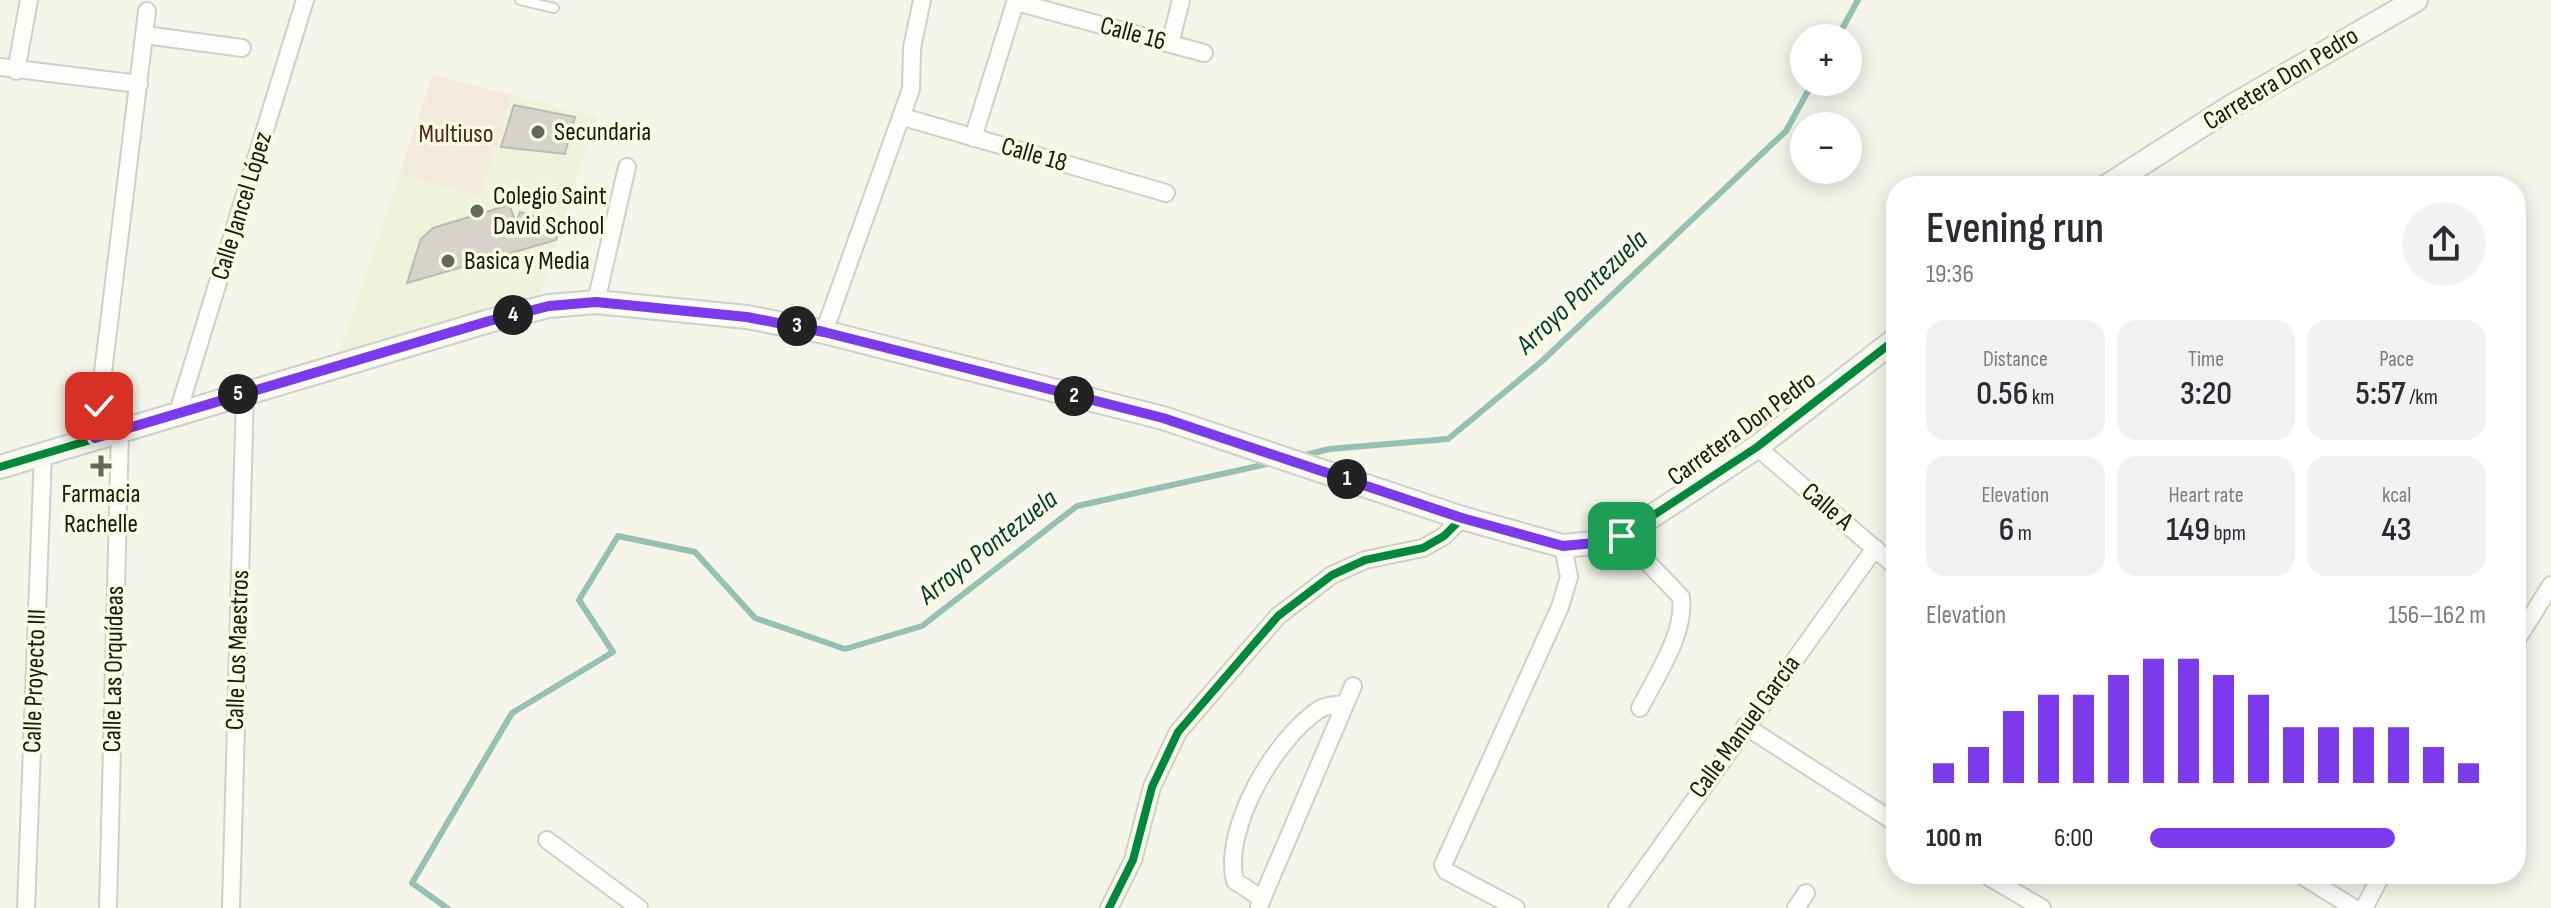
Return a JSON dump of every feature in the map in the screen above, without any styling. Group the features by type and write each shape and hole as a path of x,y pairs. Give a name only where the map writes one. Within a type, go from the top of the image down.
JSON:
{"street":[{"path":"29,0 8,69 139,84"},
{"name":"Calle Jancel López","path":"178,412 305,0"},
{"path":"0,467 245,392 549,306 596,302 747,317 824,332 903,117 911,89 912,48 922,0"},
{"path":"1170,44 1181,0"},
{"name":"Carretera Don Pedro","path":"2123,176 2232,106 2416,0"},
{"path":"973,138 1016,1"},
{"name":"Calle 16","path":"1016,1 1204,53"},
{"path":"95,438 147,11"},
{"path":"145,35 242,48"},
{"name":"Calle 18","path":"903,117 1166,193"},
{"path":"596,302 627,167"},
{"name":"Carretera Don Pedro","path":"824,332 1163,418 1462,518 1563,546 1605,542 1622,536 1757,447 1886,348"},
{"name":"Calle Los Maestros","path":"231,908 245,392"},
{"name":"Calle Las Orquídeas","path":"108,908 120,430"},
{"name":"Calle A","path":"1757,447 1886,558"},
{"name":"Calle Proyecto III","path":"26,908 43,453"},
{"path":"1109,908 1133,860 1152,787 1178,732 1278,616 1332,575 1365,560 1423,548 1444,536 1462,518"},
{"path":"1622,536 1681,597 1683,609 1671,645 1640,708"},
{"path":"1516,908 1446,871 1443,865 1560,607 1569,577 1563,546"},
{"name":"Calle Manuel García","path":"1617,908 1875,548"},
{"path":"2526,625 2551,585"},
{"path":"1345,704 1322,708 1278,751 1244,808 1230,860 1235,881 1260,903 1353,686"},
{"path":"1745,726 1886,817"},
{"path":"547,840 639,908"},
{"path":"2001,884 2042,908"},
{"path":"2315,884 2354,908"},
{"path":"2364,908 2377,884"},
{"path":"1796,908 1806,893"}],"lane":[{"path":"520,0 554,8"}],"shaded area":[{"name":"Colegio Saint David School","path":"433,75 597,117 537,305 335,363"}],"green space":[{"name":"Multiuso","path":"433,75 512,95 479,197 400,173"}],"building":[{"name":"Secundaria","path":"514,105 575,117 565,154 501,147"},
{"name":"Basica y Media","path":"509,205 516,222 520,212 562,224 556,240 407,283 421,239 433,228"}],"waterway":[{"name":"Arroyo Pontezuela","path":"1845,24 1858,0"},
{"name":"Arroyo Pontezuela","path":"1302,456 1329,449 1448,439 1541,362 1786,131 1805,96"},
{"name":"Arroyo Pontezuela","path":"447,908 412,883 512,713 613,652 579,600 618,536 695,552 755,618 845,649 922,626 1077,506 1272,463"}],"cycle path":[{"path":"0,467 489,321 549,306 596,302 747,317 824,332 1163,418 1462,518 1563,546 1605,542 1622,536 1757,447 1886,347"},
{"path":"1109,908 1133,860 1152,787 1178,732 1278,616 1332,575 1365,560 1423,548 1444,536 1462,518"}],"place":[{"name":"Secundaria","path":"538,132"},
{"name":"Colegio Saint David School","path":"477,211"},
{"name":"Basica y Media","path":"448,261"},
{"name":"Farmacia Rachelle","path":"101,466"}],"route":[{"path":"99,406 95,438 489,321 549,306 596,302 747,317 824,332 1163,418 1462,518 1563,546 1605,542 1622,536"}]}
